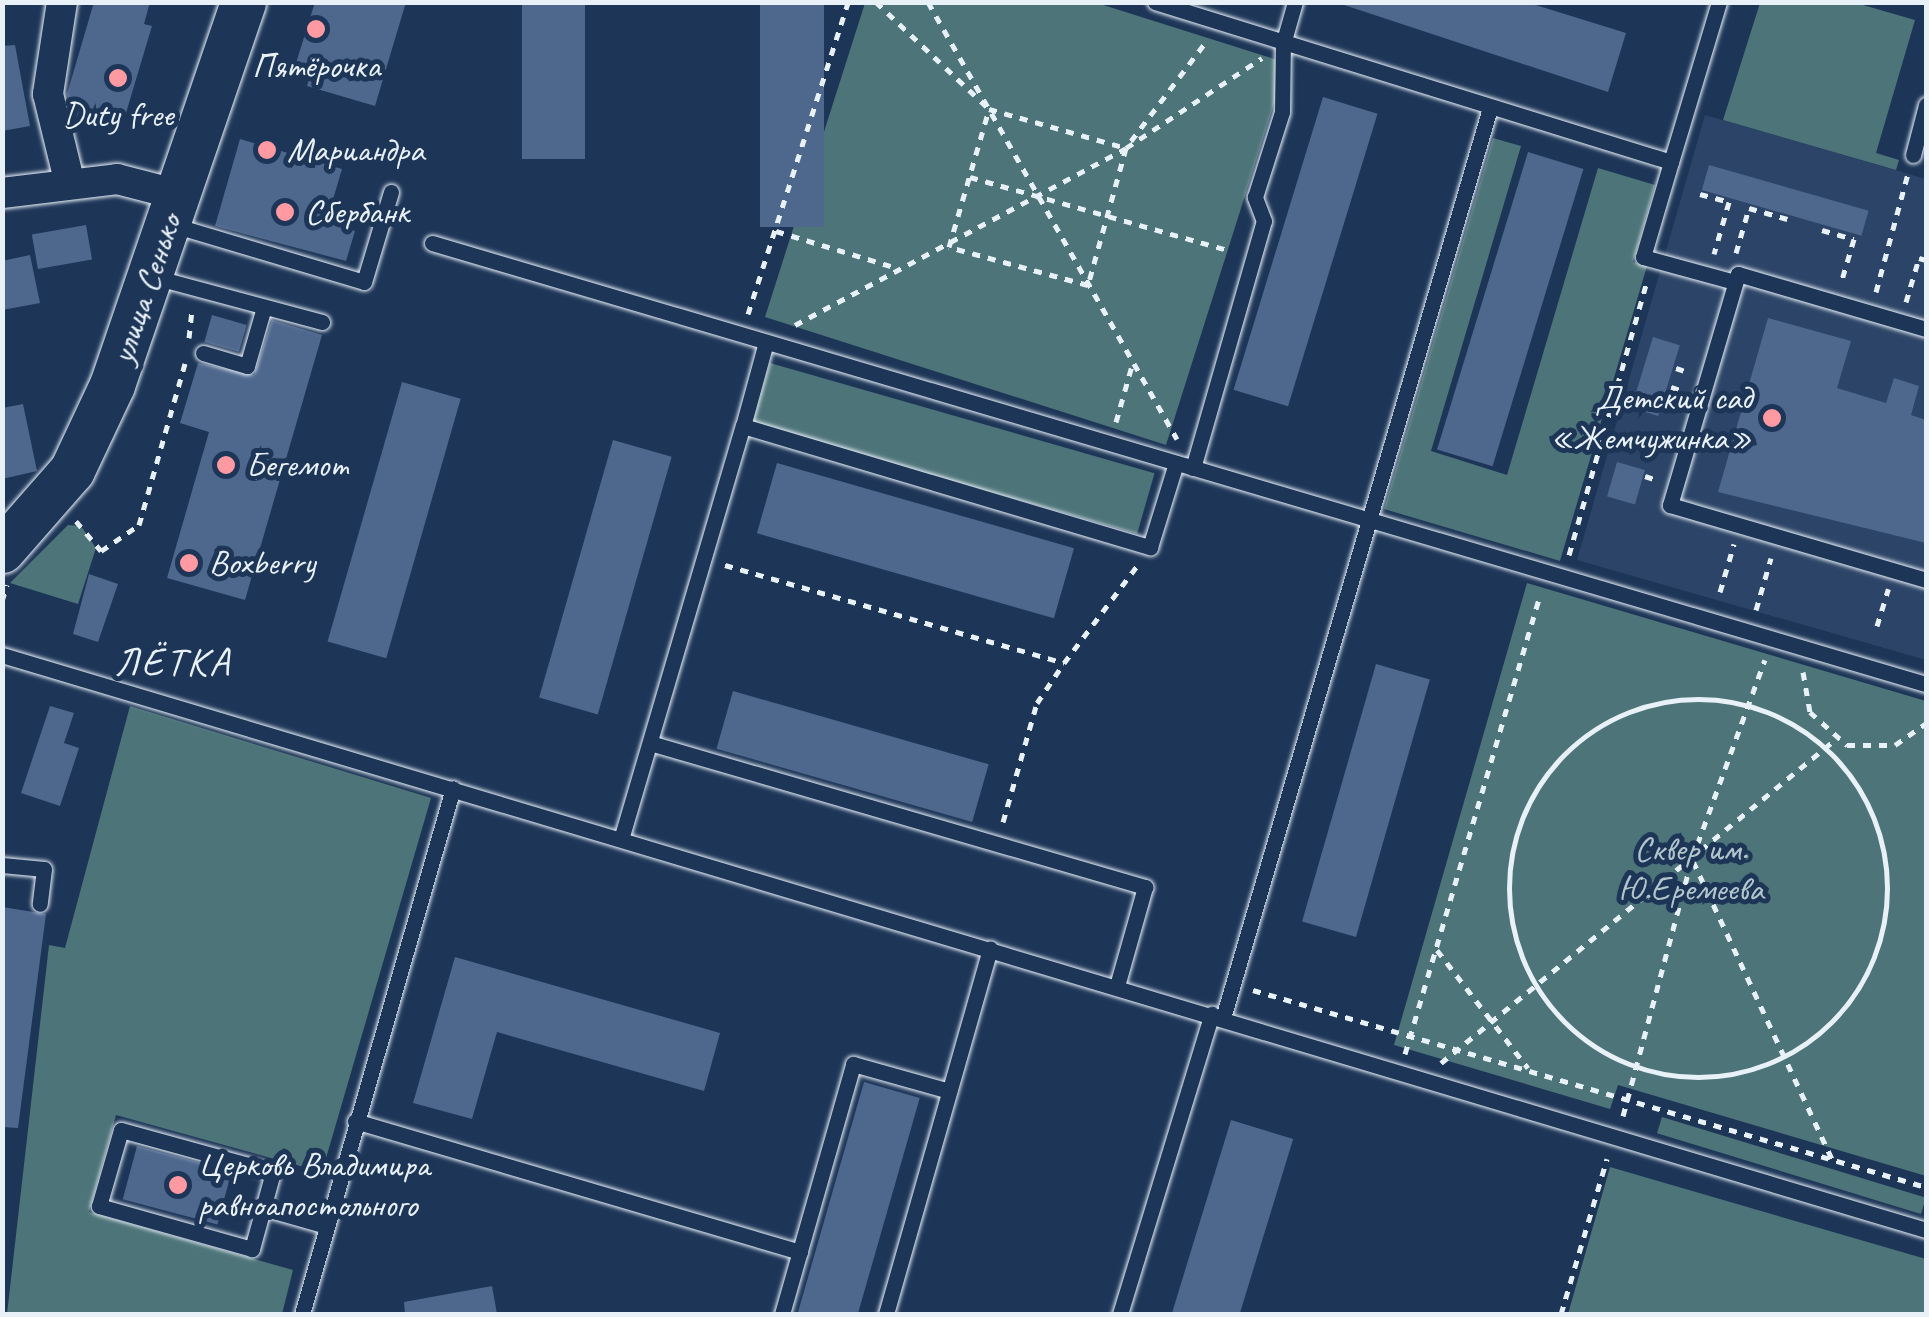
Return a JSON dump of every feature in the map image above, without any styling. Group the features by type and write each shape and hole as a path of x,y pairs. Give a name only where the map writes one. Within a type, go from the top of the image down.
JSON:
{"street":[{"path":"62,2 48,94 70,180"},
{"name":"улица Сенько","path":"2,550 72,470 150,276 243,2"},
{"path":"2,192 70,180 117,179 174,209"}],"lane":[{"path":"1155,2 1671,162"},
{"path":"1193,468 1264,221 1255,197 1282,112 1284,44 1295,2"},
{"path":"1719,2 1643,257 1735,282"},
{"path":"1913,155 1926,105"},
{"path":"1120,1314 1218,1016 1233,984 1490,108"},
{"path":"174,209 364,282 391,192"},
{"path":"432,243 1926,684"},
{"path":"1926,329 1738,274 1670,505 1926,580"},
{"path":"150,276 322,322"},
{"path":"202,353 247,366 264,307"},
{"path":"622,836 766,342"},
{"path":"743,426 1150,548 1176,462"},
{"path":"2,655 622,836 1926,1230"},
{"path":"650,743 1145,888 1117,986"},
{"path":"302,1314 453,788"},
{"path":"2,864 44,869 40,904"},
{"path":"886,1314 990,948"},
{"path":"782,1314 853,1064 949,1091"},
{"path":"355,1121 800,1252"},
{"path":"120,1130 273,1172 263,1208 252,1248 99,1206 120,1130"},
{"path":"263,1208 326,1226"}],"path":[{"path":"742,334 848,2"},
{"path":"876,2 989,109 1126,148"},
{"path":"928,2 1193,468"},
{"path":"1088,285 1126,148 1220,24"},
{"path":"766,342 897,268 949,248 1126,148 1284,44"},
{"path":"949,248 989,109"},
{"path":"1870,313 1913,155"},
{"path":"970,177 1253,258"},
{"path":"1700,194 1729,202 1714,254"},
{"path":"1734,260 1750,208 1786,219"},
{"path":"775,230 897,268"},
{"path":"1822,230 1854,239 1839,291"},
{"path":"949,248 1088,285"},
{"path":"1904,310 1919,258 1926,260"},
{"path":"1400,1071 1654,260"},
{"path":"1696,374 1701,358"},
{"path":"1110,443 1133,362"},
{"path":"1687,407 1691,393"},
{"path":"1660,498 1665,482"},
{"path":"1720,532 1737,536 1720,592"},
{"path":"1755,613 1778,536"},
{"path":"998,843 1037,703 1150,548"},
{"path":"704,559 1064,663"},
{"path":"1874,576 1908,586"},
{"path":"1877,626 1890,581"},
{"path":"1561,1314 1614,1136 1640,1068 1692,859 1771,639"},
{"path":"1808,650 1806,701 1836,739 1883,748 1926,723"},
{"path":"1697,699 1750,706 1825,748 1873,816 1884,856 1884,918 1854,995 1826,1027 1782,1057 1713,1076 1640,1068 1577,1032 1536,985 1512,925 1509,882 1521,820 1555,764 1595,729 1644,707 1697,699"},
{"path":"1423,1078 1836,739"},
{"path":"1692,859 1832,1160"},
{"path":"1436,949 1529,1070"},
{"path":"1233,984 1926,1187"}],"shaded area":[{"name":"Детский сад «Жемчужинка»","path":"1705,115 1926,179 1926,660 1577,560"}],"green space":[{"path":"865,3 1097,3 1287,63 1166,445 765,317"},
{"path":"1760,3 1856,3 1915,20 1876,153 1899,160 1896,170 1723,120"},
{"path":"1493,138 1521,146 1431,451 1507,475 1598,168 1655,185 1633,262 1647,266 1560,561 1384,509"},
{"path":"770,363 1155,473 1137,534 753,424"},
{"path":"68,525 81,526 96,548 78,604 10,583"},
{"name":"Сквер им. Ю.Еремеева","path":"1527,583 1926,701 1926,1176 1618,1085 1610,1109 1394,1045"},
{"path":"130,706 431,798 322,1172 116,1115 89,1212 293,1270 282,1314 7,1314 49,945 65,948"},
{"path":"1662,1117 1926,1198 1921,1214 1657,1133"},
{"path":"1610,1167 1926,1259 1926,1314 1568,1314"}],"building":[{"path":"94,2 150,2 144,24 152,26 120,133 74,119 67,94"},
{"path":"315,2 406,2 375,106 307,86 312,68 296,63"},
{"path":"522,2 585,2 585,159 522,159"},
{"path":"760,2 824,2 824,227 760,227"},
{"path":"1335,2 1526,2 1626,33 1608,92"},
{"path":"15,45 30,126 2,131 2,46"},
{"path":"1323,97 1378,114 1288,406 1234,390"},
{"path":"240,139 342,169 326,223 355,231 346,261 215,226"},
{"path":"1528,152 1583,169 1493,466 1437,449"},
{"path":"1709,165 1869,211 1861,236 1702,190"},
{"path":"86,225 92,259 38,269 32,235"},
{"path":"30,255 40,303 2,310 2,261"},
{"path":"212,315 247,325 239,352 204,342"},
{"path":"1768,318 1851,341 1837,388 1886,403 1894,378 1919,386 1911,415 1926,420 1926,543 1718,492"},
{"name":"Бегемот","path":"272,320 322,335 245,600 167,578 209,432 180,423 198,363 254,375"},
{"path":"1653,337 1680,345 1658,416 1631,408"},
{"path":"402,382 461,399 386,658 328,642"},
{"path":"23,404 37,471 2,479 2,408"},
{"path":"613,440 672,457 598,714 539,698"},
{"path":"1617,462 1645,470 1635,505 1607,497"},
{"path":"777,463 1074,548 1054,618 757,533"},
{"path":"89,574 118,584 98,642 73,634"},
{"path":"1376,664 1430,679 1356,937 1302,922"},
{"path":"733,691 989,764 972,822 716,749"},
{"path":"50,706 74,713 64,743 79,748 60,806 21,793"},
{"path":"2,907 46,914 18,1128 2,1127"},
{"path":"455,957 720,1033 704,1091 497,1032 472,1119 413,1103"},
{"path":"864,1082 920,1098 858,1314 797,1314"},
{"path":"1231,1120 1293,1139 1240,1314 1172,1313"},
{"name":"Церковь Владимира равноапостольного","path":"137,1146 232,1171 217,1224 123,1199"},
{"path":"492,1286 497,1314 405,1314 404,1302"}],"place":[{"name":"Пятёрочка","path":"316,29"},
{"name":"Duty free","path":"118,78"},
{"name":"Мариандра","path":"267,150"},
{"name":"Сбербанк","path":"285,212"},
{"name":"Детский сад «Жемчужинка»","path":"1772,418"},
{"name":"Бегемот","path":"226,465"},
{"name":"Boxberry","path":"189,563"},
{"name":"Церковь Владимира равноапостольного","path":"178,1185"}],"district":[{"name":"ЛЁТКА","path":"173,662"}]}
